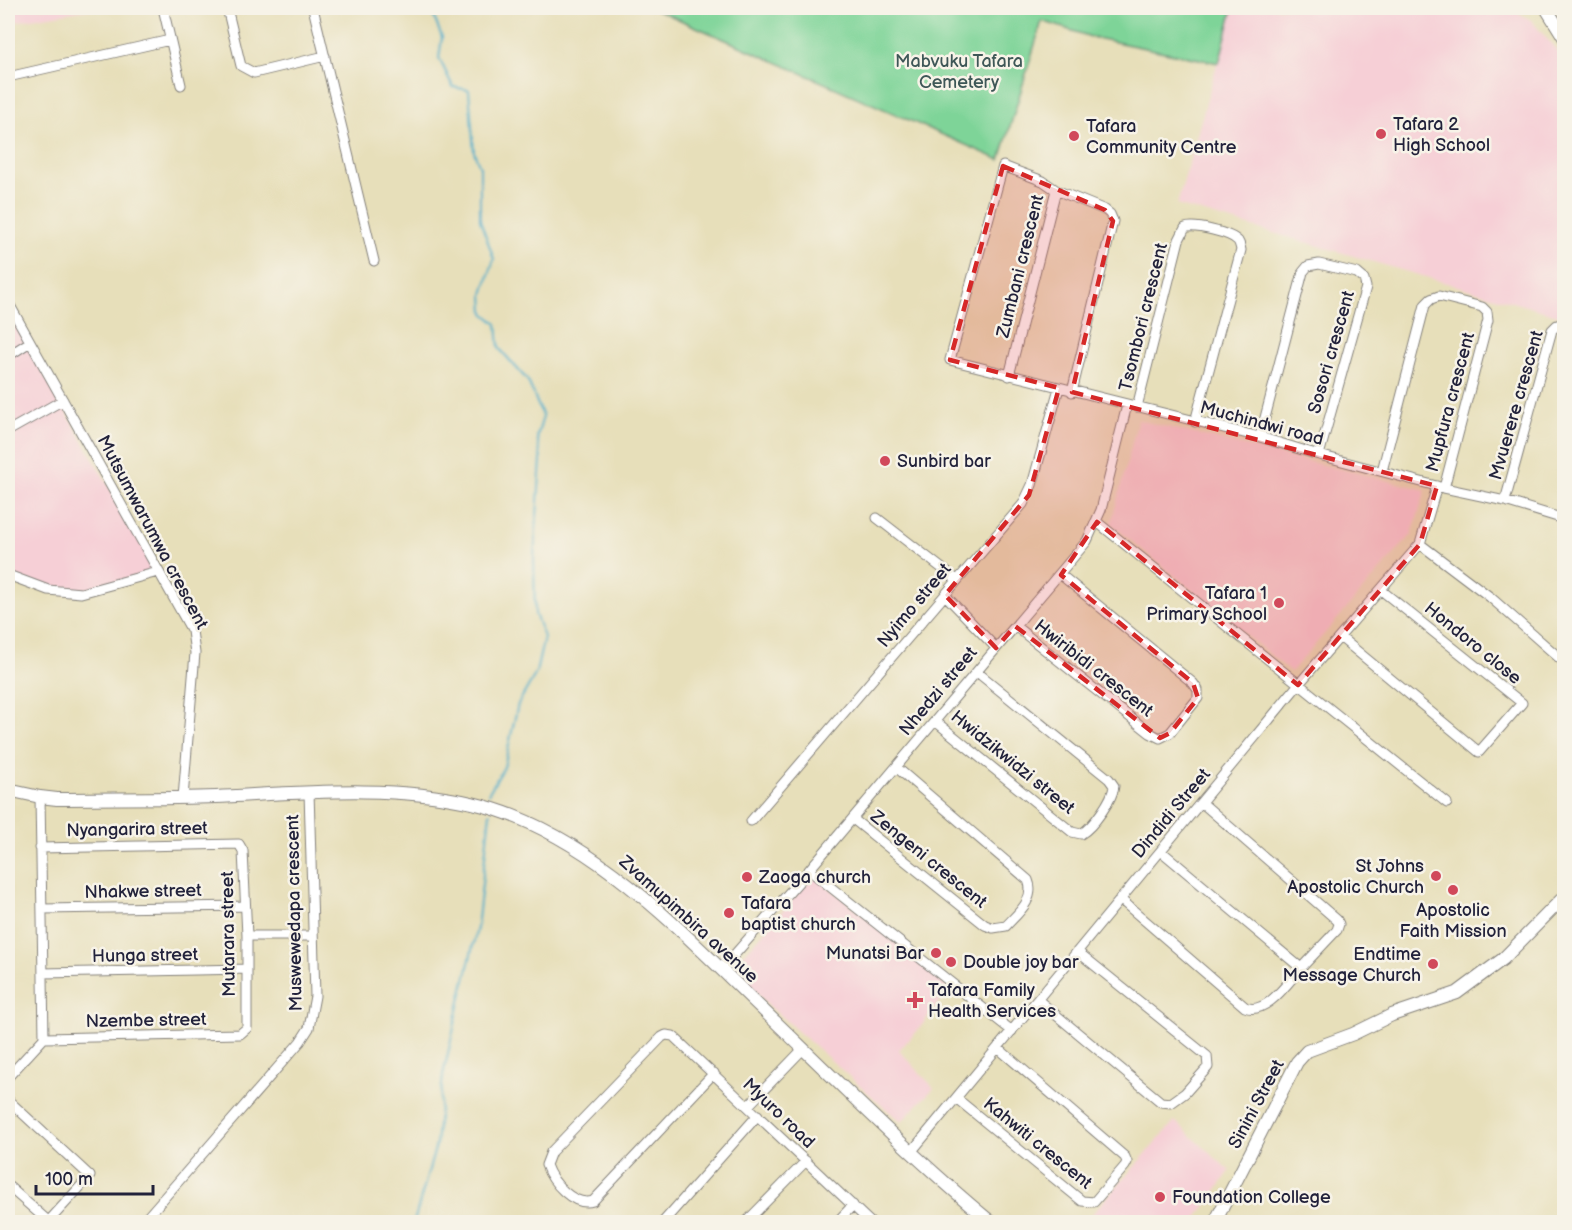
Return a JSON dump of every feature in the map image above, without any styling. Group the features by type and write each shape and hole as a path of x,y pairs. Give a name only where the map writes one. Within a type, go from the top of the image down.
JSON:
{"street":[{"path":"163,8 181,85"},
{"path":"227,8 241,66 254,74 325,56"},
{"path":"313,8 374,261"},
{"path":"1546,8 1564,37"},
{"path":"8,77 170,40"},
{"name":"Muchindwi road","path":"1056,190 1043,181 1003,166 950,360 1260,437 1319,455 1440,487 1505,501 1564,519"},
{"name":"Zumbani crescent","path":"1009,376 1056,190 1105,210 1113,221 1072,392"},
{"name":"Tsombori crescent","path":"1132,406 1179,240 1185,228 1196,226 1232,236 1240,244 1241,250 1195,422"},
{"name":"Sosori crescent","path":"1260,437 1303,272 1308,266 1319,264 1357,273 1364,279 1366,287 1319,455"},
{"name":"Mupfura crescent","path":"1382,471 1425,304 1439,296 1482,307 1487,312 1488,320 1440,487"},
{"name":"Mutsumwarumwa crescent","path":"8,302 192,630 195,653 183,798"},
{"name":"Mvuerere crescent","path":"1505,501 1552,330 1564,323"},
{"path":"8,356 30,342"},
{"name":"Nyimo street","path":"751,821 1023,504 1029,495 1059,388"},
{"path":"8,431 63,400"},
{"name":"Nhedzi street","path":"722,970 1087,541 1097,522 1132,406"},
{"name":"Dindidi Street","path":"912,1151 1298,685 1420,544 1440,487"},
{"path":"877,518 957,580"},
{"path":"1097,522 1447,803"},
{"path":"1420,544 1490,597 1564,662"},
{"path":"8,575 48,590 81,593 158,572"},
{"name":"Hwiribidi crescent","path":"1015,626 1150,732 1160,738 1170,734 1198,698 1198,690 1194,683 1060,574"},
{"name":"Hondoro close","path":"1340,637 1479,752 1522,703 1382,590"},
{"path":"945,596 996,648"},
{"name":"Hwidzikwidzi street","path":"935,721 1072,832 1081,834 1088,830 1114,793 1114,786 1109,778 976,672"},
{"name":"Zengeni crescent","path":"852,819 985,925 993,928 1006,926 1026,903 1030,895 1028,879 896,767"},
{"name":"Zvamupimbira avenue","path":"8,790 40,797 183,798 309,792 390,793 471,803 530,822 562,839 605,868 669,921 912,1151 991,1222"},
{"name":"Muswewedapa crescent","path":"143,1222 284,1062 309,1028 315,996 309,792"},
{"path":"8,1077 44,1038 40,797"},
{"path":"1120,899 1251,1010 1257,1010 1272,999 1337,930 1339,924 1337,920 1202,802"},
{"name":"Nyangarira street","path":"40,848 235,843"},
{"name":"Mutarara street","path":"235,843 239,844 243,851 247,936 247,1028"},
{"path":"1161,851 1301,968"},
{"path":"809,870 1012,1031"},
{"name":"Sinini Street","path":"1215,1222 1297,1062 1307,1051 1353,1034 1392,1015 1457,993 1503,959 1564,897"},
{"name":"Nhakwe street","path":"42,909 244,906"},
{"path":"247,936 312,936"},
{"path":"1038,1000 1161,1102 1167,1104 1178,1100 1206,1070 1209,1062 1207,1056 1078,952"},
{"name":"Hunga street","path":"43,973 247,969"},
{"name":"Nzembe street","path":"44,1038 237,1034 247,1028"},
{"name":"Myuro road","path":"714,1073 593,1201 587,1203 580,1201 565,1191 550,1175 546,1165 547,1157 662,1037 673,1036 714,1073 870,1222"},
{"path":"748,1106 804,1048"},
{"name":"Kahwiti crescent","path":"956,1098 1082,1201 1094,1202 1125,1166 1127,1162 1125,1157 998,1048"},
{"path":"8,1100 90,1176 48,1222 8,1186"},
{"path":"663,1222 758,1115"},
{"path":"746,1222 806,1161"},
{"path":"837,1222 852,1205"}],"highlighted area":[{"path":"1003,166 1105,210 1113,221 1072,392 1437,486 1420,544 1298,685 1097,522 1061,575 1193,683 1198,698 1170,733 1160,738 1015,626 996,648 945,595 1029,495 1059,388 950,360"}],"shaded area":[{"path":"8,8 98,8 8,23"},
{"name":"Tafara 2 High School","path":"1233,8 1510,8 1531,20 1564,59 1564,317 1177,205"},
{"path":"8,311 159,573 66,594 8,577"},
{"name":"Tafara 1 Primary School","path":"1138,420 1426,490 1412,534 1291,672 1111,524"},
{"path":"814,875 907,950 949,989 919,1029 899,1050 934,1088 901,1122 768,1005 733,967"},
{"name":"Foundation College","path":"1175,1121 1230,1171 1194,1222 1085,1222"}],"green space":[{"name":"Mabvuku Tafara Cemetery","path":"653,8 1233,8 1219,63 1091,37 1042,21 1000,160"}],"waterway":[{"path":"430,8 442,37 439,58 453,87 469,90 474,152 480,167 480,220 494,259 483,294 484,313 497,324 499,348 528,381 543,417 537,436 541,460 534,558 535,614 544,637 536,673 518,704 504,767 488,794"},
{"path":"414,1222 436,1145 443,1075 477,928 490,813"}],"place":[{"name":"Tafara 2 High School","path":"1381,134"},
{"name":"Tafara Community Centre","path":"1074,136"},
{"name":"Sunbird bar","path":"885,461"},
{"name":"Tafara 1 Primary School","path":"1279,603"},
{"name":"St Johns Apostolic Church","path":"1436,876"},
{"name":"Zaoga church","path":"747,877"},
{"name":"Apostolic Faith Mission","path":"1453,890"},
{"name":"Tafara baptist church","path":"729,913"},
{"name":"Munatsi Bar","path":"936,953"},
{"name":"Double joy bar","path":"951,962"},
{"name":"Endtime Message Church","path":"1433,964"},
{"name":"Tafara Family Health Services","path":"915,1000"},
{"name":"Foundation College","path":"1160,1197"}]}
